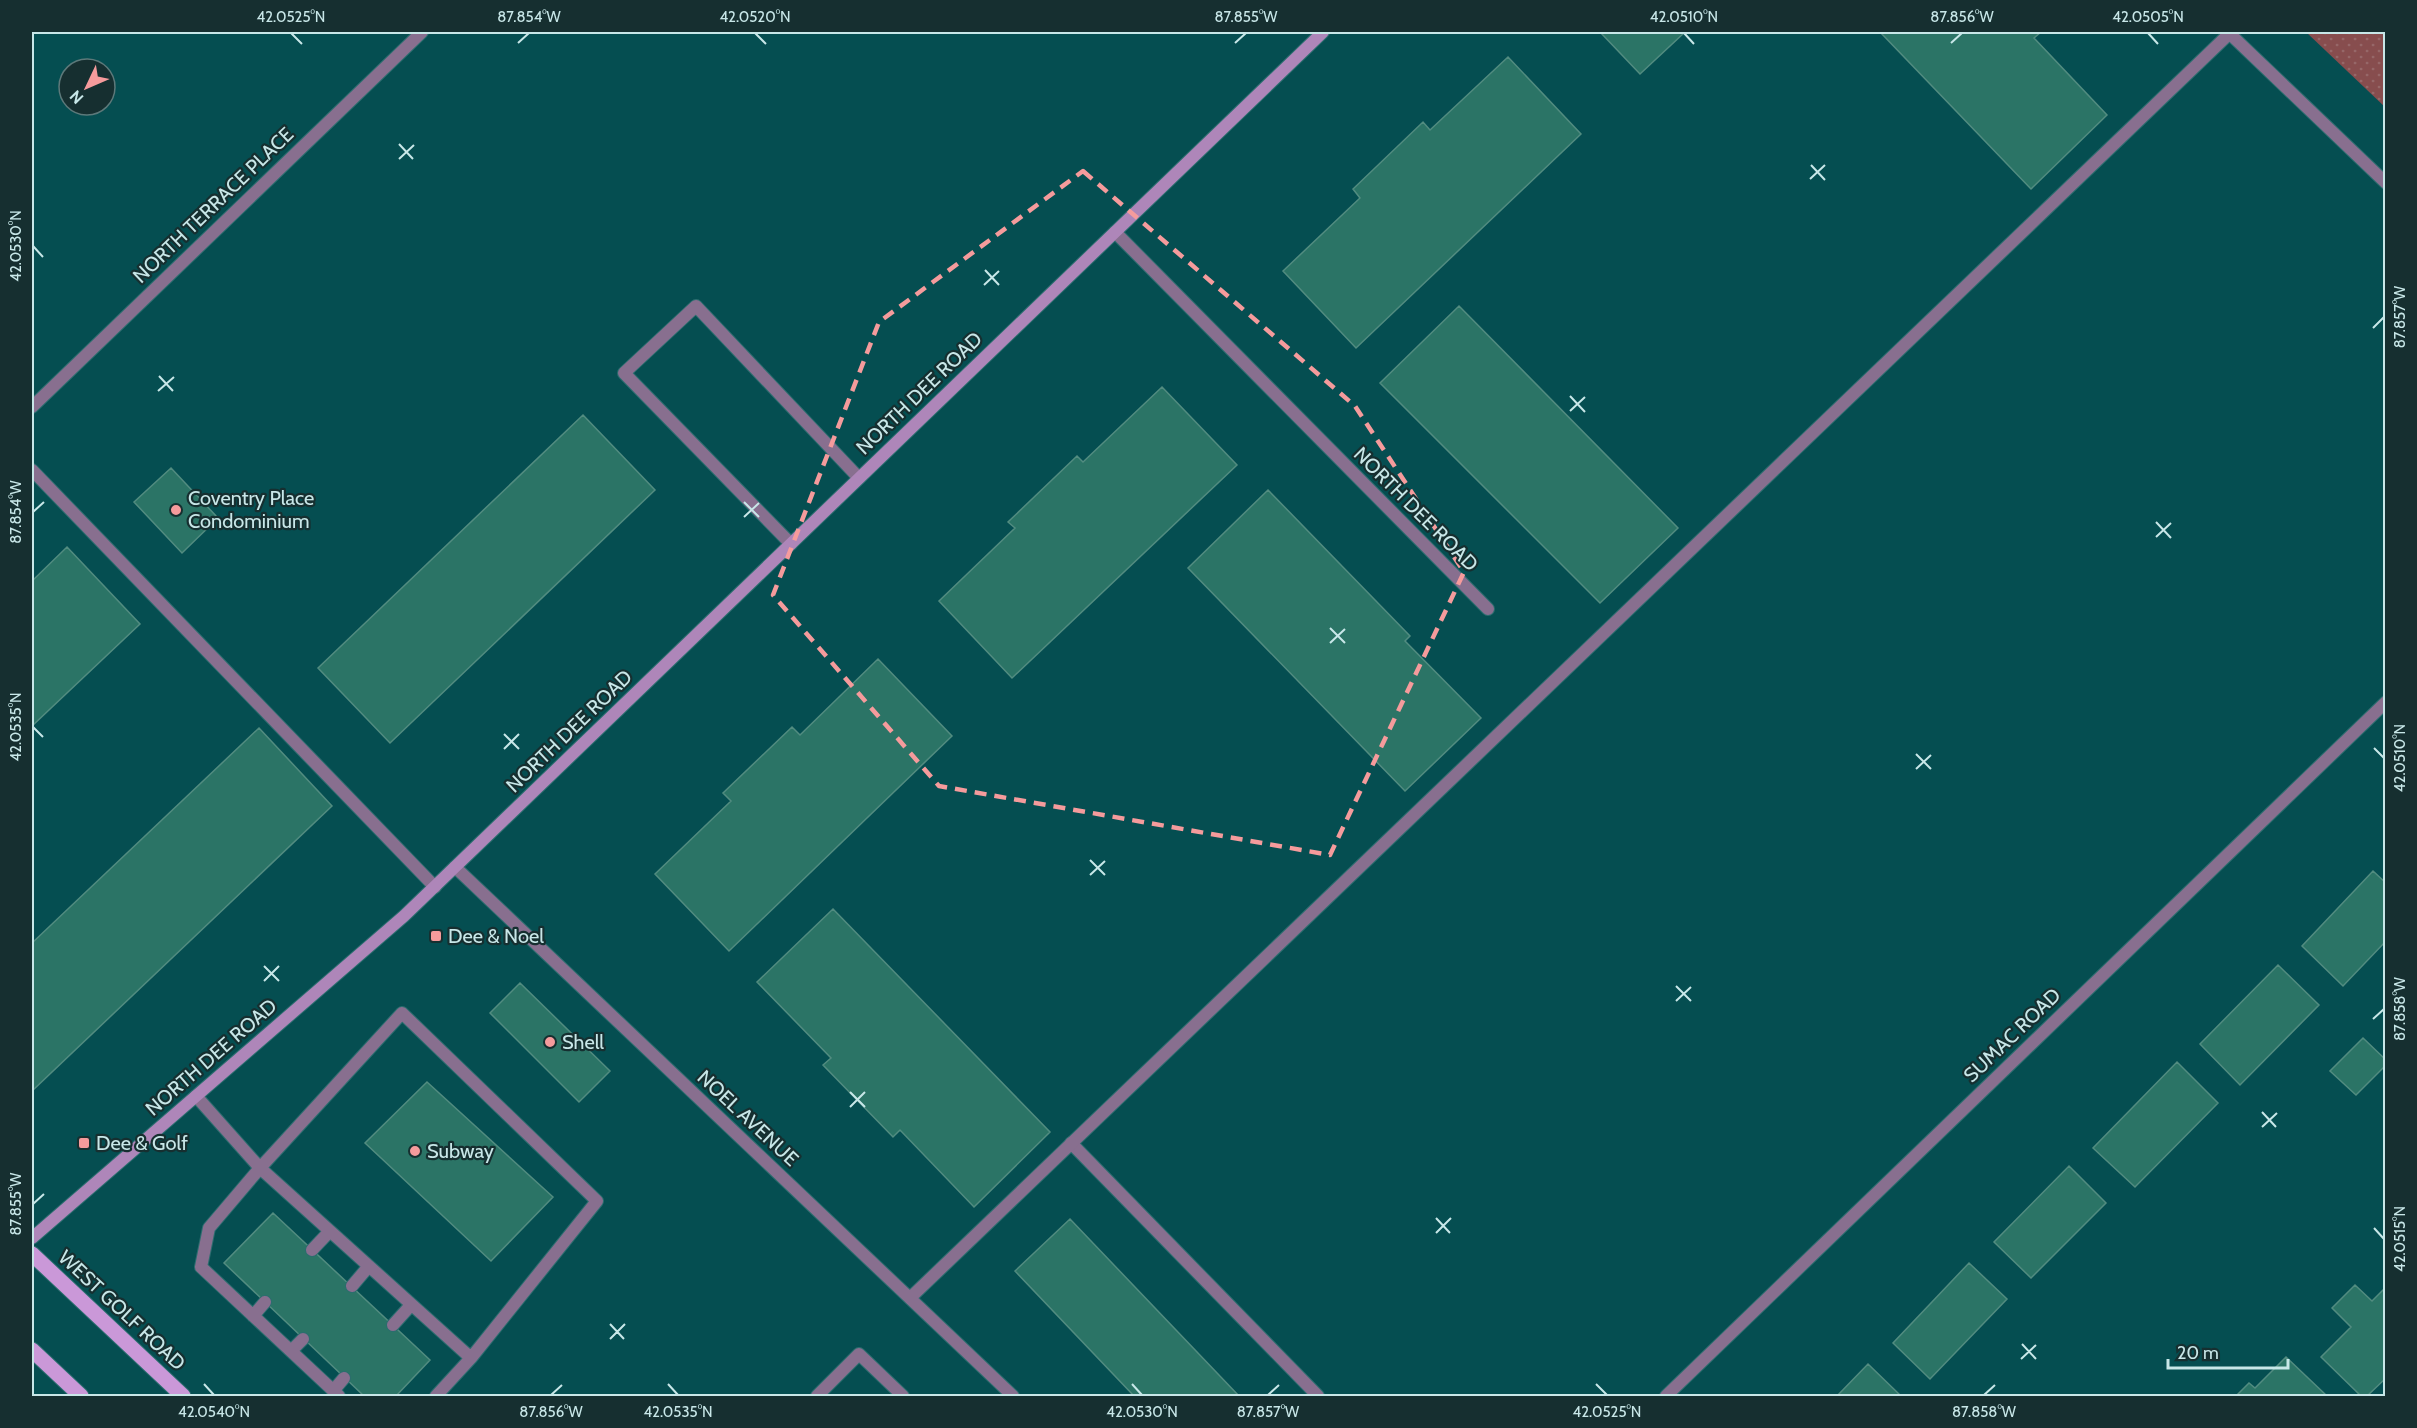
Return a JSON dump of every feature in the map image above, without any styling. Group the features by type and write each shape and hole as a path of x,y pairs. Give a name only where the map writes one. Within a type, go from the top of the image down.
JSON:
{"main road":[{"name":"WEST GOLF ROAD","path":"32,1254 183,1396"},
{"path":"32,1350 81,1396"}],"street":[{"name":"NORTH TERRACE PLACE","path":"32,407 422,32"},
{"name":"NORTH DEE ROAD","path":"32,1238 435,887 1323,32"},
{"path":"910,1298 2229,32 2385,183"},
{"name":"NORTH DEE ROAD","path":"1115,232 1488,609"},
{"path":"791,544 624,373 696,306 859,478"},
{"path":"32,470 435,887"},
{"name":"SUMAC ROAD","path":"1666,1396 2385,702"},
{"name":"NOEL AVENUE","path":"456,867 1013,1396"},
{"path":"344,1378 336,1394 201,1267 209,1228 260,1168 402,1013 597,1201 471,1358 436,1396"},
{"path":"196,1096 260,1168 471,1358"},
{"path":"1071,1143 1318,1396"},
{"path":"312,1250 330,1231"},
{"path":"352,1286 369,1266"},
{"path":"253,1316 265,1302"},
{"path":"393,1325 411,1305"},
{"path":"291,1351 303,1338"},
{"path":"817,1396 859,1354 903,1396"}],"highlighted area":[{"path":"1083,171 1355,406 1464,572 1330,855 939,786 773,595 879,322"}],"shaded area":[{"path":"2306,32 2385,32 2385,107"}],"building":[{"path":"1600,32 1685,32 1640,74"},
{"path":"1880,32 2041,32 2034,38 2107,115 2031,189"},
{"path":"1508,57 1581,134 1356,348 1283,271 1360,198 1353,189 1423,122 1430,130"},
{"path":"1459,306 1678,528 1600,603 1380,383"},
{"path":"1162,387 1237,465 1012,678 939,601 1015,528 1008,522 1077,456 1083,462"},
{"path":"583,415 655,490 390,743 318,668"},
{"name":"Coventry Place Condominium","path":"171,468 218,518 182,553 134,502"},
{"path":"1268,490 1410,636 1405,641 1481,718 1405,791 1188,568"},
{"path":"67,547 140,624 32,726 32,581"},
{"path":"878,659 952,736 729,951 655,874 731,801 723,793 792,727 800,735"},
{"path":"259,728 332,806 32,1091 32,943"},
{"path":"2373,871 2386,883 2386,941 2343,986 2302,946"},
{"path":"833,909 1050,1132 974,1207 900,1130 893,1137 823,1065 831,1058 757,982"},
{"path":"2278,965 2319,1005 2240,1085 2200,1044"},
{"name":"Shell","path":"520,983 610,1071 579,1102 490,1013"},
{"path":"2363,1038 2386,1060 2386,1065 2356,1095 2330,1071"},
{"path":"2177,1062 2218,1103 2135,1187 2093,1148"},
{"path":"427,1082 553,1197 491,1261 365,1143"},
{"path":"2069,1166 2106,1203 2031,1278 1994,1242"},
{"path":"273,1213 430,1360 396,1396 364,1396 224,1263"},
{"path":"1070,1219 1239,1396 1134,1396 1015,1271"},
{"path":"1969,1263 2007,1299 1930,1379 1893,1343"},
{"path":"2355,1285 2372,1301 2386,1287 2386,1378 2367,1396 2361,1396 2321,1357 2351,1327 2332,1308"},
{"path":"2286,1357 2327,1396 2236,1396 2249,1383 2255,1388"},
{"path":"1868,1364 1901,1396 1837,1396"}],"place":[{"name":"Coventry Place Condominium","path":"176,510"},
{"name":"Dee & Noel","path":"436,936"},
{"name":"Shell","path":"550,1042"},
{"name":"Dee & Golf","path":"84,1143"},
{"name":"Subway","path":"415,1151"}]}
